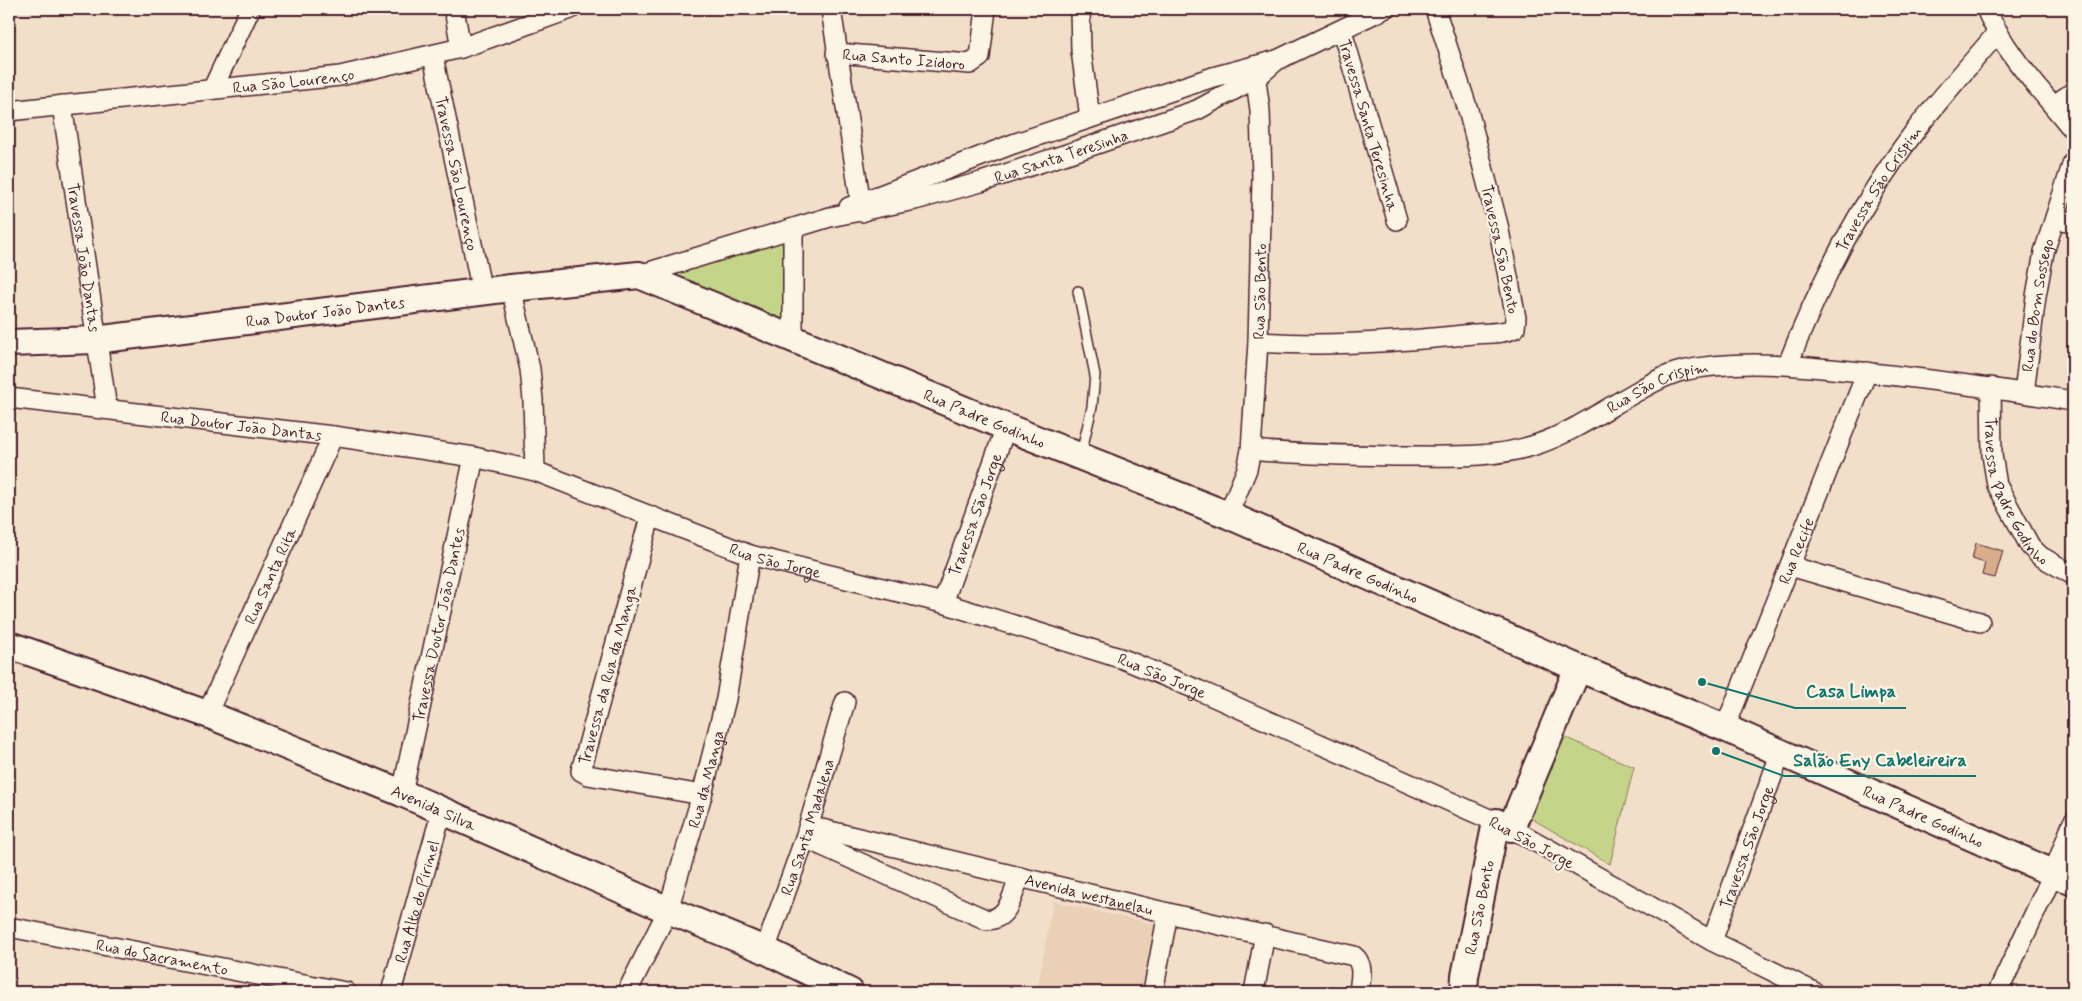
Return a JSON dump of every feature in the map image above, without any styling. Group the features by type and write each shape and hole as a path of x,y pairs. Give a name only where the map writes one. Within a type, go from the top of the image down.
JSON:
{"street":[{"path":"213,88 250,9"},
{"path":"454,9 461,48"},
{"name":"Rua São Lourenço","path":"9,111 340,76 461,48 571,9"},
{"name":"Rua Santo Izidoro","path":"831,9 836,53 861,207"},
{"name":"Rua Santo Izidoro","path":"836,53 970,64 980,57 986,9"},
{"path":"1080,9 1082,50 1090,118"},
{"name":"Rua Santa Teresinha","path":"861,207 981,182 1179,116 1222,98 1255,72 1277,60 1342,31 1384,9"},
{"name":"Travessa São Bento","path":"1258,342 1312,345 1350,344 1459,336 1514,328 1516,318 1498,225 1468,110 1435,9"},
{"path":"1986,9 1998,32 2073,130"},
{"name":"Travessa Santa Teresinha","path":"1342,31 1397,220"},
{"name":"Travessa São Crispim","path":"1788,364 1810,310 1854,224 1914,133 1998,32"},
{"name":"Travessa São Lourenço","path":"433,56 482,292"},
{"name":"Rua Santa Teresinha","path":"640,275 861,207 1090,118 1255,72"},
{"name":"Rua São Bento","path":"1228,515 1247,469 1251,450 1258,342 1262,178 1260,110 1255,72"},
{"path":"2054,105 2073,92"},
{"name":"Travessa João Dantas","path":"62,105 106,409"},
{"name":"Rua do Bom Sossego","path":"2024,393 2036,296 2044,252 2064,220 2073,162"},
{"path":"793,229 793,337"},
{"name":"Rua Doutor João Dantes","path":"9,343 96,340 511,288 640,275"},
{"name":"Rua Padre Godinho","path":"640,275 793,337 1006,428 1228,515 1578,668 1781,752 2063,878"},
{"path":"511,288 530,369 535,471"},
{"name":"Rua São Crispim","path":"1251,450 1302,455 1468,456 1510,450 1538,444 1566,432 1662,377 1681,371 1726,366 1788,364 1991,387 2073,401"},
{"name":"Rua Recife","path":"1725,728 1867,372"},
{"name":"Travessa Padre Godinho","path":"1991,387 1992,455 1997,485 2030,546 2040,556 2073,575"},
{"name":"Rua Doutor João Dantas","path":"9,398 333,436 474,457"},
{"name":"Travessa São Jorge","path":"943,602 1006,428"},
{"name":"Rua Santa Rita","path":"207,714 333,436"},
{"name":"Rua São Jorge","path":"474,457 535,471 750,555 943,602 1123,659 1198,690 1504,825 1712,941 1814,992"},
{"name":"Travessa Doutor João Dantes","path":"402,792 474,457"},
{"name":"Travessa da Rua da Manga","path":"650,517 581,770 588,776 702,795"},
{"name":"Rua da Manga","path":"627,992 668,910 702,795 726,699 750,555"},
{"path":"1790,566 1980,622"},
{"name":"Avenida Silva","path":"9,644 207,714 402,792 668,910 765,950 850,992"},
{"path":"1504,825 1578,668"},
{"name":"Rua Santa Madalena","path":"765,950 807,832 845,702"},
{"name":"Travessa São Jorge","path":"1712,941 1781,752"},
{"name":"Rua Alto do Pirinel","path":"391,992 442,810"},
{"path":"1998,992 2063,878 2073,822"},
{"name":"Rua São Bento","path":"1464,992 1465,976 1504,825"},
{"path":"807,832 988,920 1001,916 1006,910 1020,877"},
{"name":"Avenida westanelau","path":"807,832 1020,877 1354,956 1358,959 1361,969 1359,992"},
{"path":"1153,992 1168,913"},
{"name":"Rua do Sacramento","path":"9,927 346,992"},
{"path":"1254,992 1265,934"}],"lane":[{"path":"1078,291 1094,375 1092,407 1080,457"}],"shaded area":[{"path":"1053,901 1158,925 1146,992 1037,992"}],"green space":[{"path":"786,236 788,330 657,275"},
{"path":"1564,737 1634,767 1610,864 1527,816"}],"building":[{"path":"1976,543 2003,551 1995,578 1982,575 1985,563 1972,559"}],"place":[{"name":"Casa Limpa","path":"1702,682"},
{"name":"Salão Eny Cabeleireira","path":"1716,751"}]}
